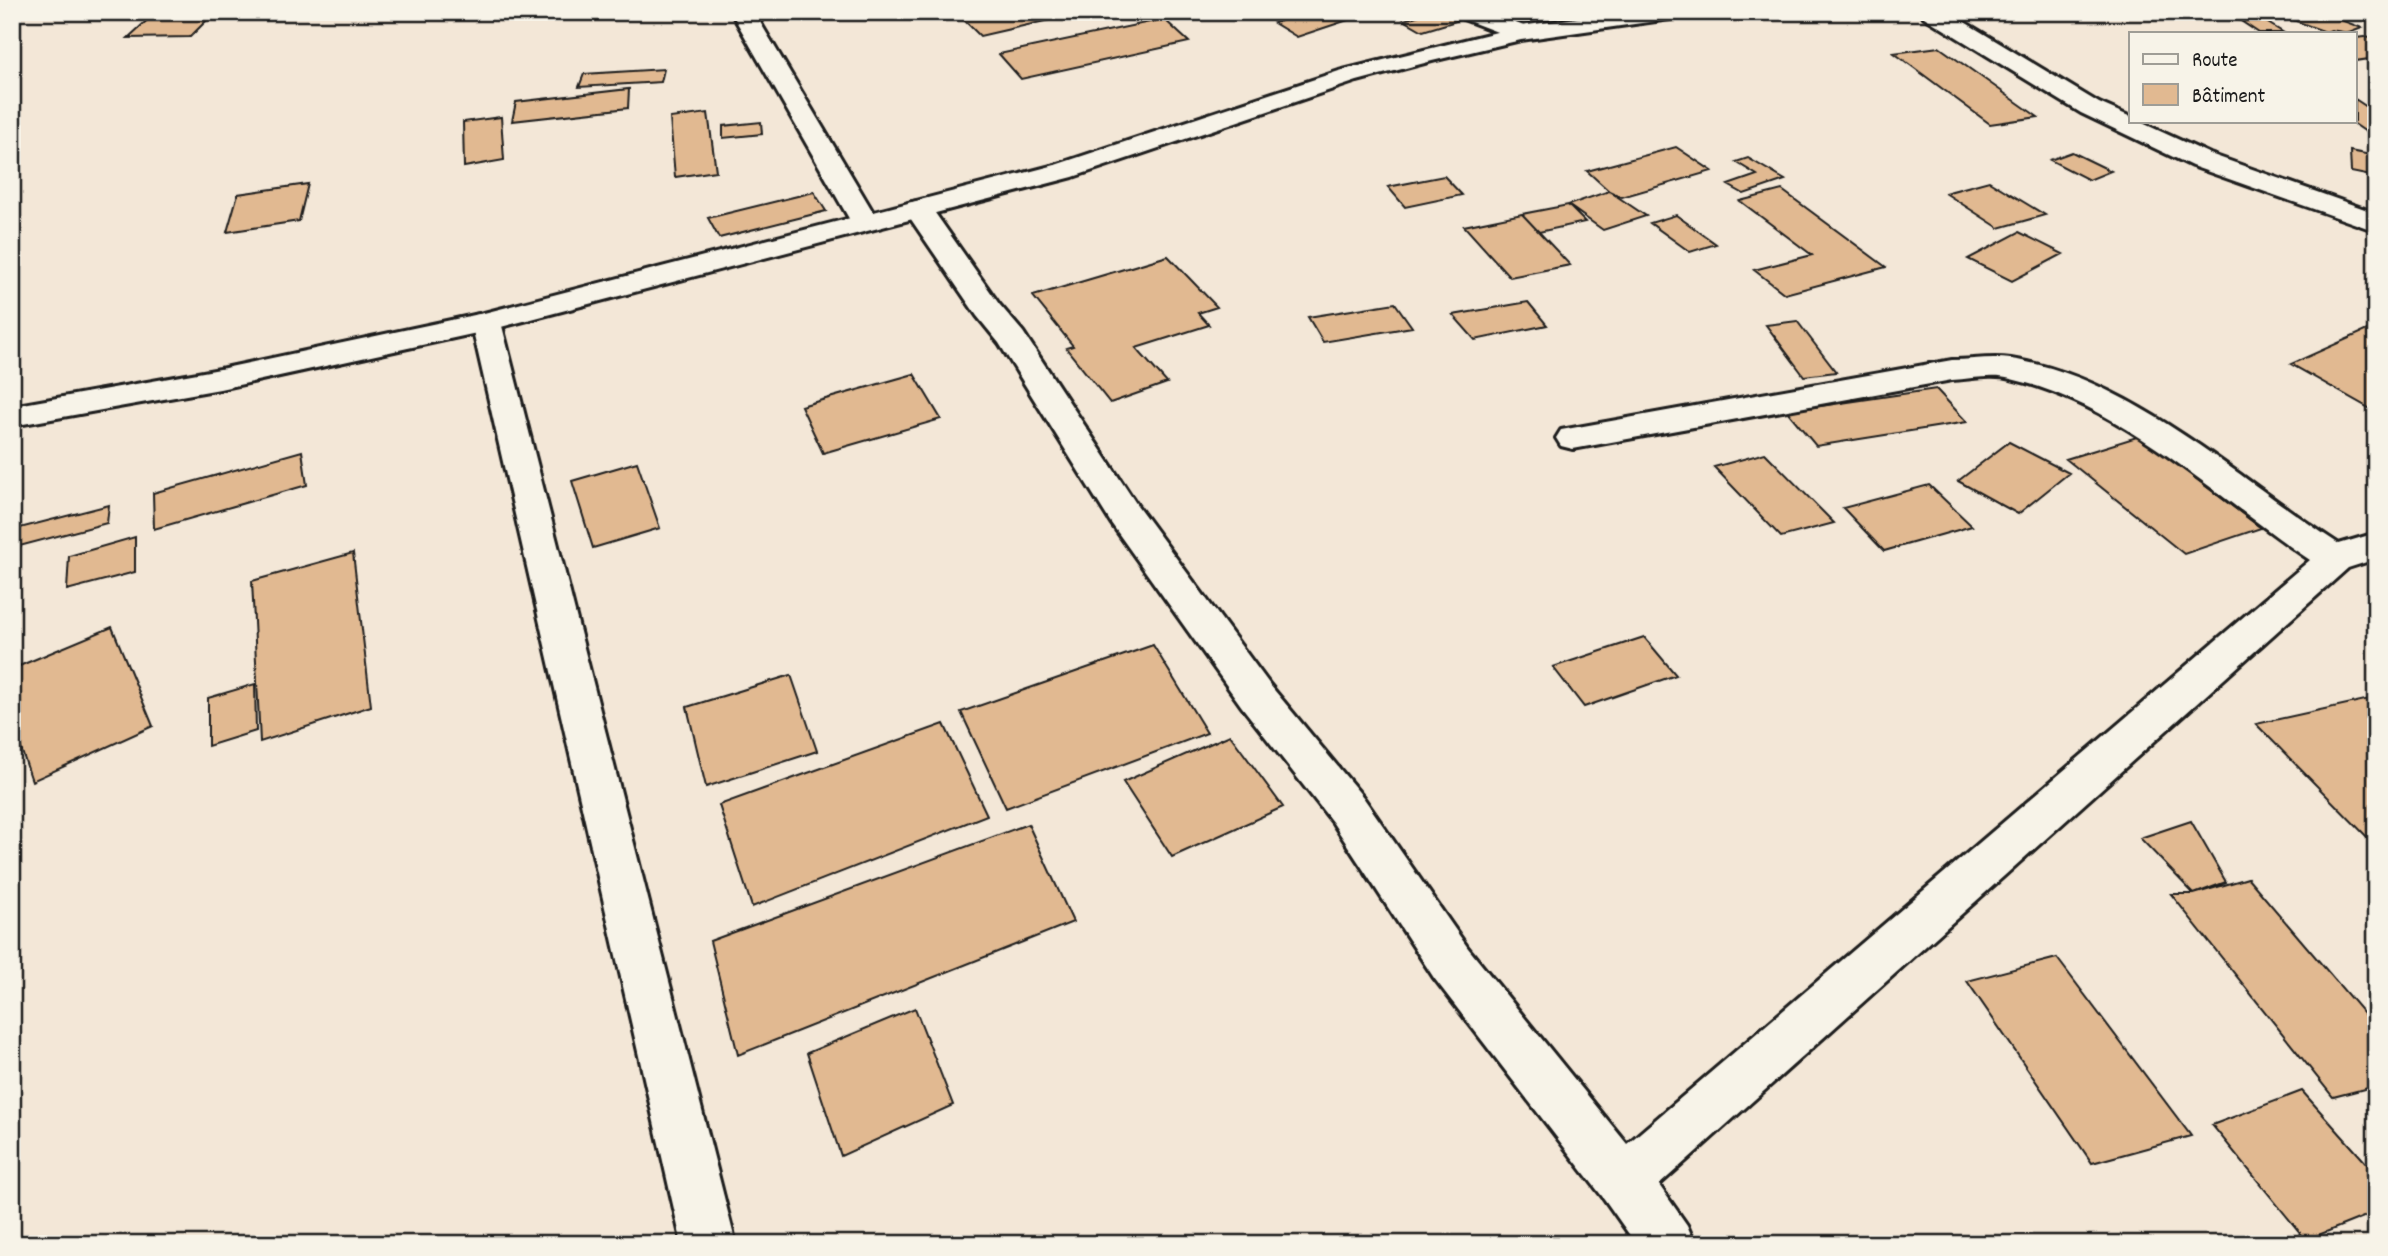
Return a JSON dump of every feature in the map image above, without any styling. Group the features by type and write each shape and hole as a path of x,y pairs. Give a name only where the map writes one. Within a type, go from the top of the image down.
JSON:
{"street":[{"path":"742,12 865,222"},
{"path":"1466,12 1521,33"},
{"path":"12,416 220,379 486,321 1064,171 1348,76 1521,33 1670,12"},
{"path":"1932,12 2090,108 2202,160 2376,223"},
{"path":"918,209 988,310 1012,339 1124,514 1256,696 1349,810 1451,963 1623,1181 1668,1244"},
{"path":"486,321 709,1244"},
{"path":"1573,438 1952,370 2013,369 2075,389 2123,413 2335,559"},
{"path":"1623,1181 2335,559 2376,546"}],"building":[{"path":"156,12 215,12 190,37 128,38"},
{"path":"989,12 1084,12 980,36 962,18"},
{"path":"1307,12 1357,12 1363,15 1297,37 1274,23"},
{"path":"1429,12 1455,12 1466,18 1423,31 1404,20"},
{"path":"2312,12 2320,12 2362,28 2352,32 2326,32 2293,20"},
{"path":"1164,19 1189,42 1021,79 999,54"},
{"path":"2263,20 2282,32 2258,32 2241,21"},
{"path":"2376,36 2376,58 2356,61 2356,38"},
{"path":"1939,47 2038,117 1990,124 1894,53"},
{"path":"664,69 661,82 579,87 584,74"},
{"path":"629,89 628,108 512,121 516,102"},
{"path":"2356,100 2376,113 2376,133 2369,134 2351,122 2356,122"},
{"path":"708,113 716,171 675,177 670,118"},
{"path":"501,117 504,160 464,167 463,122"},
{"path":"761,122 762,134 723,138 723,126"},
{"path":"1676,147 1712,171 1622,197 1609,191 1587,171"},
{"path":"2350,151 2376,156 2376,177 2351,172"},
{"path":"2072,152 2111,171 2089,180 2050,160"},
{"path":"1748,158 1785,180 1744,194 1728,185 1757,175 1736,162"},
{"path":"1444,176 1462,195 1405,207 1388,187"},
{"path":"1989,181 2045,215 1999,228 1945,193"},
{"path":"308,184 299,221 227,232 238,194"},
{"path":"1782,190 1886,267 1785,294 1754,270 1812,255 1740,201"},
{"path":"1609,191 1646,216 1603,230 1568,205"},
{"path":"814,192 826,211 719,238 708,218"},
{"path":"1568,205 1585,222 1539,232 1522,214"},
{"path":"1522,214 1570,265 1510,277 1464,226"},
{"path":"1676,215 1716,244 1690,252 1650,223"},
{"path":"2019,232 2063,254 2012,281 1968,259"},
{"path":"1168,256 1217,307 1198,313 1209,325 1136,348 1167,383 1110,403 1066,348 1073,346 1033,296"},
{"path":"1528,302 1547,325 1475,340 1453,315"},
{"path":"1395,303 1412,327 1323,342 1308,317"},
{"path":"1797,321 1836,372 1804,376 1766,325"},
{"path":"2376,326 2376,412 2291,364"},
{"path":"914,374 941,419 823,453 801,406"},
{"path":"1936,389 1967,422 1816,446 1787,411"},
{"path":"2140,436 2261,528 2184,554 2066,459"},
{"path":"2009,442 2069,473 2018,514 1958,481"},
{"path":"302,451 307,485 154,529 153,493"},
{"path":"1765,453 1834,523 1781,537 1714,467"},
{"path":"637,462 660,528 593,548 572,481"},
{"path":"1929,485 1972,526 1884,551 1843,508"},
{"path":"109,505 107,523 12,548 12,530"},
{"path":"135,537 135,572 67,590 69,556"},
{"path":"353,553 371,706 260,742 252,581"},
{"path":"112,627 153,726 32,781 12,722 12,669"},
{"path":"1644,637 1676,675 1584,707 1553,667"},
{"path":"1153,645 1207,733 1006,808 961,712"},
{"path":"791,675 817,751 706,787 687,707"},
{"path":"255,684 256,731 208,746 208,698"},
{"path":"2374,698 2376,700 2376,846 2256,724"},
{"path":"944,724 987,815 752,907 719,805"},
{"path":"1230,735 1283,807 1172,857 1123,782"},
{"path":"2191,821 2226,882 2194,894 2140,838"},
{"path":"1028,824 1073,922 738,1055 710,941"},
{"path":"2248,878 2376,1028 2376,1086 2333,1097 2171,894 2194,894"},
{"path":"2057,958 2191,1136 2092,1163 1967,981"},
{"path":"915,1008 953,1105 841,1156 807,1053"},
{"path":"2302,1091 2376,1174 2376,1212 2306,1240 2212,1125"}]}
